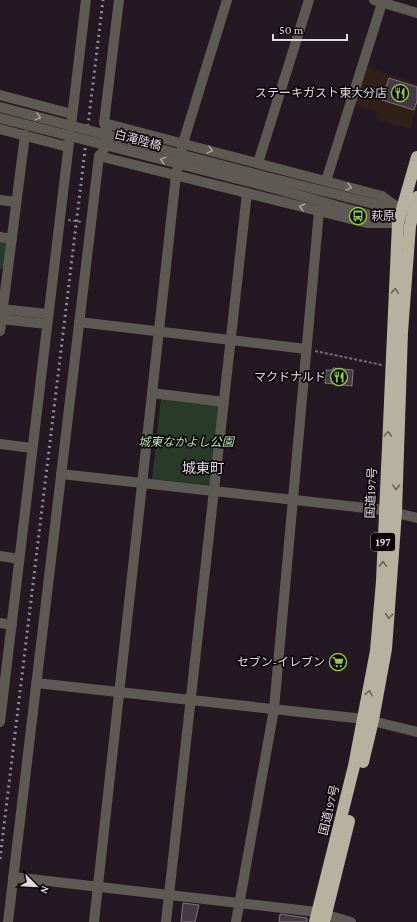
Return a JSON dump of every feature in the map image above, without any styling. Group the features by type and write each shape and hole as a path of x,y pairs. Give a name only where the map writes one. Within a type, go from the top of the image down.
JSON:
{"highway":[{"name":"国道197号","path":"321,918 386,649 392,367 417,157"},
{"name":"国道197号","path":"410,213 417,197"},
{"name":"国道197号","path":"390,511 408,226"}],"street":[{"path":"0,722 86,0"},
{"path":"8,922 99,156 105,149 108,130 104,123 119,0"},
{"path":"94,922 176,175 183,143 227,0"},
{"path":"258,163 310,0"},
{"path":"326,181 380,1 417,13"},
{"path":"0,95 72,114"},
{"path":"0,108 270,183 408,226"},
{"name":"白滝陸橋","path":"0,118 270,183"},
{"path":"104,123 382,196 410,213"},
{"path":"0,129 68,147"},
{"path":"0,332 4,272 12,239 24,135"},
{"path":"99,156 367,223 408,226"},
{"path":"270,183 410,213"},
{"path":"166,922 247,193"},
{"path":"0,200 16,202"},
{"path":"236,922 274,709 319,211"},
{"path":"0,237 12,239"},
{"path":"1,314 48,319"},
{"path":"79,322 306,349"},
{"path":"152,394 224,402"},
{"path":"0,444 32,448"},
{"path":"61,474 390,511 417,518"},
{"path":"0,556 19,558"},
{"path":"0,623 12,625"},
{"path":"36,683 369,719 417,732"},
{"path":"13,877 239,902 321,918 351,922"}],"path":[{"path":"59,219 91,223"},
{"path":"306,349 392,367"}],"shaded area":[{"name":"ステーキガスト東大分店","path":"366,67 417,84 417,107 410,129 375,119 377,112 354,105"}],"green space":[{"path":"0,240 8,244 6,267 2,269 0,269"},
{"name":"城東なかよし公園","path":"161,398 220,404 211,485 152,479"}],"building":[{"name":"ステーキガスト東大分店","path":"389,78 417,87 417,101 414,110 382,100"},
{"name":"マクドナルド","path":"333,368 353,370 352,386 325,383 326,370 333,370"},
{"path":"183,903 199,905 195,922 181,922"},
{"path":"280,914 307,918 307,922 279,922"}],"railway":[{"path":"0,859 103,0"}],"place":[{"name":"ステーキガスト東大分店","path":"400,93"},
{"name":"萩原","path":"358,216"},
{"name":"マクドナルド","path":"339,377"},
{"name":"セブン-イレブン","path":"338,662"}],"district":[{"name":"城東町","path":"203,468"}]}
